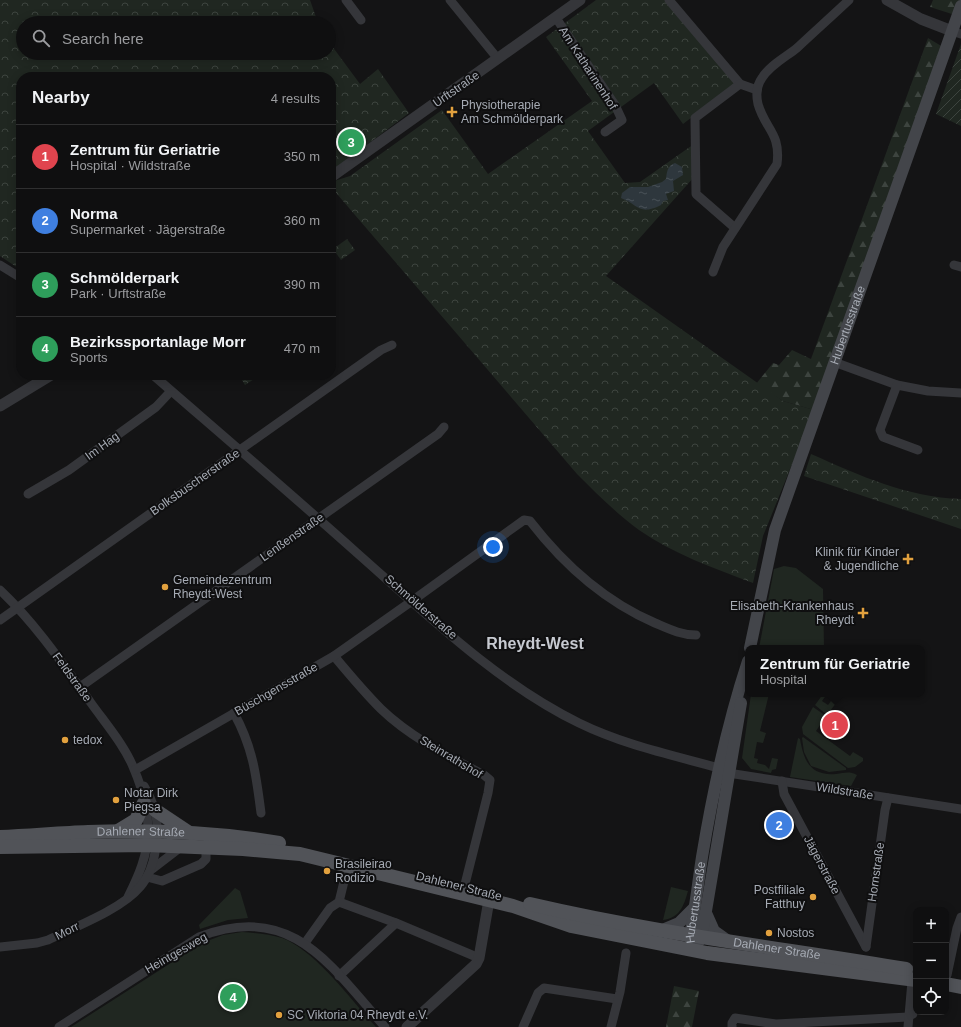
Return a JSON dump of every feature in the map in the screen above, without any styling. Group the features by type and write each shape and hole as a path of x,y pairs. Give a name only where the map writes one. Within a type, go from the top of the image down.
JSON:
{"main road":[{"name":"Hubertusstraße","path":"751,645 774,532 834,362 956,33 961,6"},
{"name":"Hubertusstraße","path":"693,950 724,770 731,713 745,671"},
{"path":"118,831 136,820 150,806 188,832"},
{"name":"Dahlener Straße","path":"0,838 118,831 188,832 231,836 314,850 569,913 660,931 913,975"},
{"name":"Dahlener Straße","path":"0,847 182,846 300,854 513,906 571,926 693,950 913,975"},
{"path":"660,931 679,923 700,910 714,931 730,943"},
{"path":"950,978 961,987"}],"street":[{"path":"346,0 362,20"},
{"path":"450,0 498,59"},
{"name":"Urftstraße","path":"336,173 580,0"},
{"path":"669,0 740,84 757,90"},
{"path":"713,272 723,247 777,164 779,149 760,109 757,90 762,77 849,0"},
{"path":"887,0 921,19 956,33"},
{"name":"Am Katharinenhof","path":"556,18 615,105 618,115 622,120 605,132"},
{"path":"735,228 696,194 695,118 740,84"},
{"path":"0,265 16,275"},
{"name":"Bolksbuscherstraße","path":"0,620 381,350 392,345"},
{"path":"834,362 897,385 928,391 961,393"},
{"path":"0,406 43,380"},
{"name":"Schmölderstraße","path":"159,380 319,518 412,602 497,672 579,723 634,745 724,770"},
{"path":"897,385 880,430 883,437 918,450"},
{"name":"Im Hag","path":"28,494 75,465 156,407 171,391"},
{"name":"Lenßenstraße","path":"80,687 438,434 444,427"},
{"name":"Büschgensstraße","path":"135,770 334,656 412,602 524,520 530,521 548,544 570,567 623,608 683,635 696,635"},
{"name":"Feldstraße","path":"0,590 18,607 80,687 107,725 141,779 150,806 153,831"},
{"name":"Steinrathshof","path":"334,656 357,684 382,710 440,753 484,775 490,780 464,888"},
{"path":"234,713 245,733 252,753 261,813"},
{"name":"Wildstraße","path":"724,770 782,781 961,809"},
{"name":"Jägerstraße","path":"782,781 784,794 866,947"},
{"name":"Hornstraße","path":"866,947 885,810 888,798"},
{"name":"Morr","path":"0,947 37,943 48,940 116,906 128,897 140,887 149,874 153,831"},
{"name":"Morr","path":"128,897 151,846"},
{"name":"Dahlener Straße","path":"149,874 182,846"},
{"path":"149,874 162,881 201,864 206,859 206,848"},
{"path":"305,943 330,908 339,902 348,865"},
{"path":"407,1027 470,971 479,958 489,900"},
{"path":"339,902 396,923 479,958"},
{"path":"950,978 957,928 961,917"},
{"path":"339,976 396,923"},
{"name":"Heintgesweg","path":"59,1027 199,937 213,932 240,926 267,928 280,931 305,943 318,953 385,1027"},
{"path":"611,1027 620,992 626,953"},
{"path":"908,1027 913,979"},
{"path":"523,1027 538,993 544,988 617,999"},
{"path":"732,1027 732,1023 736,1018 755,1024 801,1025 908,1017 913,1014"}],"green space":[{"path":"0,0 310,0 316,16 16,16 16,60 336,60 336,51 360,84 378,69 409,113 336,168 336,72 16,72 16,267 0,256"},
{"path":"596,0 666,0 736,83 683,124 654,83 588,131 625,183 640,182 694,144 694,177 606,276 783,401 814,410 763,536 753,583 694,560 652,539 622,517 607,503 577,474 336,193 336,180 350,176 442,110 488,174 592,101 546,37"},
{"path":"933,0 960,0 955,15 930,7"},
{"path":"928,38 943,47 814,410 783,401 756,384 773,363 779,365 792,350 811,359"},
{"path":"961,44 961,126 936,114"},
{"path":"347,239 355,250 341,260 336,253 336,247"},
{"path":"242,380 252,380 245,385"},
{"path":"811,454 848,470 903,490 961,499 961,529 804,476"},
{"path":"784,566 796,568 823,589 824,645 760,645 774,569"},
{"path":"751,697 768,697 760,731 766,733 763,743 757,742 754,758 758,759 757,763 765,765 769,769 772,758 778,759 776,769 772,770 771,773 751,769 742,758"},
{"path":"821,697 825,697 822,701 828,705 834,697 841,697 827,715 815,705"},
{"path":"813,707 826,716 816,731 850,756 853,752 863,758 863,761 855,767 848,768 803,734 802,727"},
{"path":"803,737 846,768 846,770 829,772 811,766 804,752"},
{"path":"798,738 800,739 806,760 814,770 827,774 849,773 857,775 851,786 790,777"},
{"path":"671,887 688,891 683,906 677,914 674,917 663,920"},
{"path":"235,888 240,891 248,918 228,920 200,929 199,925"},
{"path":"242,932 282,938 295,944 307,953 332,977 376,1027 71,1027 202,943 223,935"},
{"path":"674,986 699,991 692,1027 666,1027"}],"water":[{"path":"675,163 682,167 683,175 673,181 674,191 666,194 668,200 663,201 661,205 648,210 640,208 621,198 622,193 630,187 648,187 662,182 666,179 669,168"}],"place":[{"name":"Physiotherapie Am Schmölderpark","path":"452,112"},
{"name":"Schmölderpark","path":"351,142"},
{"name":"Klinik für Kinder & Jugendliche","path":"908,559"},
{"name":"Gemeindezentrum Rheydt-West","path":"165,587"},
{"name":"Elisabeth-Krankenhaus Rheydt","path":"863,613"},
{"name":"Zentrum für Geriatrie","path":"835,725"},
{"name":"tedox","path":"65,740"},
{"name":"Notar Dirk Piegsa","path":"116,800"},
{"name":"Norma","path":"779,825"},
{"name":"Brasileirao Rodizio","path":"327,871"},
{"name":"Postfiliale Fatthuy","path":"813,897"},
{"name":"Nostos","path":"769,933"},
{"name":"Bezirkssportanlage Morr","path":"233,997"},
{"name":"SC Viktoria 04 Rheydt e.V.","path":"279,1015"}],"district":[{"name":"Rheydt-West","path":"535,643"}]}
